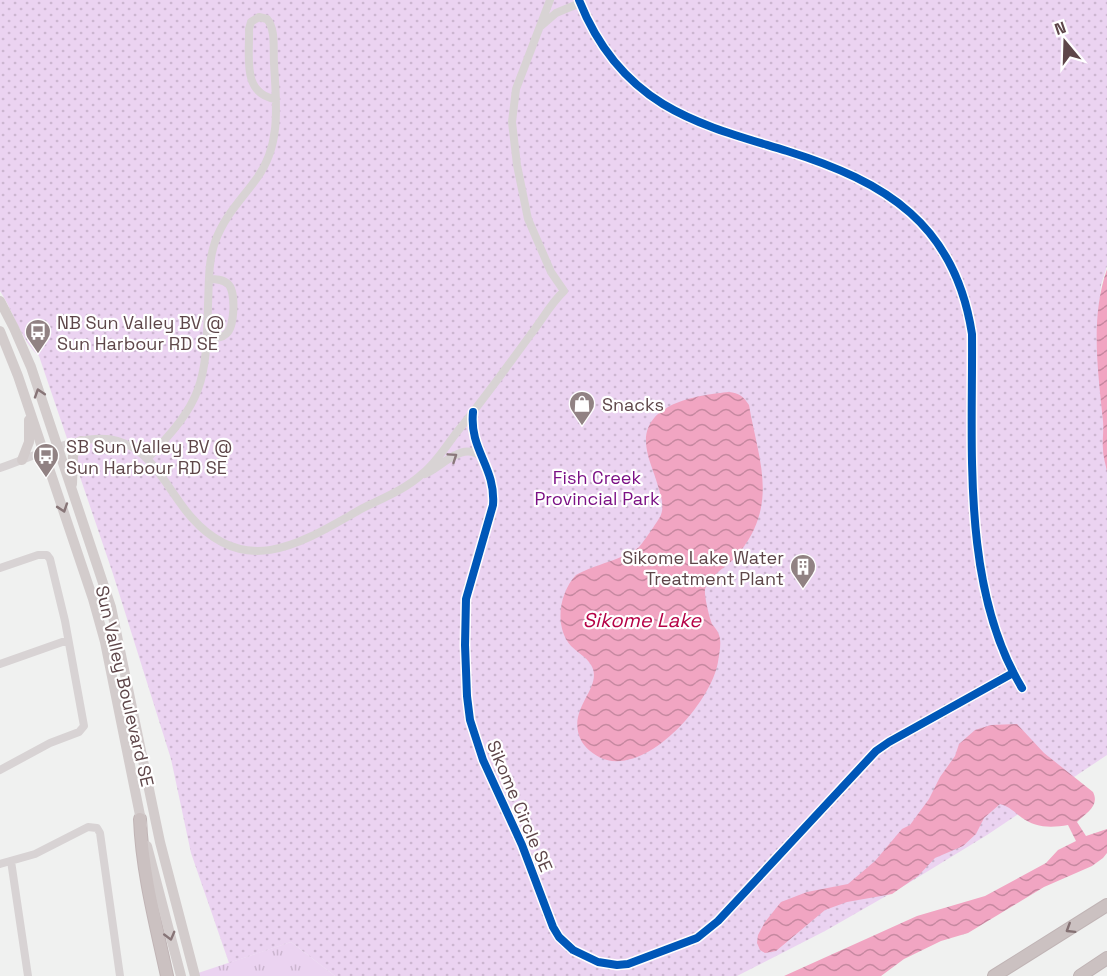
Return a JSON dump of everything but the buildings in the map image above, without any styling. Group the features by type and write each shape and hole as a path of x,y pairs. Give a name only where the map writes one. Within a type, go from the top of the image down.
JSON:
{"highway":[{"path":"140,819 145,867 167,976"},
{"path":"994,976 1107,905"},
{"path":"1080,976 1107,958"}],"main road":[{"name":"Sun Valley Boulevard SE","path":"0,301 26,354 111,607 160,842 195,976"},
{"name":"Sun Valley Boulevard SE","path":"0,331 28,405 99,619 140,819 181,976"},
{"path":"22,460 29,441 28,405"},
{"path":"73,497 72,460 81,441"}],"street":[{"path":"422,475 473,412 564,291 548,267 528,219 513,139 513,101 549,0"},
{"path":"539,28 556,13 580,3"},
{"path":"147,459 175,430 193,402 204,373 209,279 213,249 224,222 257,178 270,153 276,126 276,99 272,27 266,18 257,18 251,22 249,29 252,84 260,94 276,99"},
{"path":"207,338 224,336 230,330 232,323 230,287 224,281 209,279"},
{"name":"Sikome Circle SE","path":"473,412 473,434 493,486 494,495 466,599 465,676 471,720 483,760 522,845 553,927 559,938 573,950 598,962 628,964 687,943 706,932 776,861 876,752 889,742 1012,673"},
{"path":"0,468 81,441 100,438 118,441 131,446 147,459 188,514 202,528 226,543 255,550 278,550 300,543 463,451 474,452 484,460"},
{"path":"0,568 38,555 47,555 52,563 83,728 0,770"},
{"path":"0,664 68,640"},
{"path":"0,864 35,854 88,826 97,828 100,833 120,976"},
{"path":"11,861 28,976"}],"green space":[{"name":"Fish Creek Provincial Park","path":"0,0 1107,0 1107,266 1101,285 1098,321 1107,422 1107,755 987,835 907,884 825,931 737,976 335,976 291,942 229,963 191,853 171,759 113,574 39,356 22,334 0,291"},
{"path":"291,942 335,976 189,976"}],"water":[{"path":"1107,269 1107,472 1103,452 1097,325 1098,306"},
{"name":"Sikome Lake","path":"729,392 740,395 749,405 760,462 762,498 759,516 752,534 736,557 713,577 705,589 712,624 719,634 720,641 718,662 713,678 704,696 691,713 660,744 642,755 624,761 604,759 596,756 587,748 578,731 580,711 594,677 591,665 571,646 562,629 562,600 570,582 576,575 626,555 639,547 660,517 662,502 646,447 648,428 655,417 677,403 704,395"},
{"path":"1017,724 1044,753 1093,792 1095,801 1093,805 1077,822 1086,836 1107,829 1107,853 1103,858 1092,866 1044,887 968,933 941,941 904,959 881,976 784,976 917,916 985,896 1046,863 1058,850 1076,841 1068,825 1049,827 1038,825 1026,821 1000,804 984,818 976,834 963,846 935,858 918,876 892,894 847,902 825,910 776,951 765,953 760,950 757,943 758,935 781,902 807,892 848,884 875,861 902,829 910,825 929,799 940,777 955,756 959,744 975,730 991,725"}],"cycle path":[{"path":"579,0 594,31 613,59 636,84 663,104 692,119 823,163 855,177 885,194 910,213 932,236 950,263 963,296 972,334 972,469 974,516 980,562 989,606 1002,649 1022,688"},
{"path":"473,412 475,437 491,480 493,505 466,599 465,645 470,720 483,760 522,845 553,927 559,937 573,950 598,962 628,964 697,938 718,921 876,751 1013,673"}],"place":[{"name":"NB Sun Valley BV @ Sun Harbour RD SE","path":"38,355"},
{"name":"Snacks","path":"582,427"},
{"name":"SB Sun Valley BV @ Sun Harbour RD SE","path":"46,479"},
{"name":"Sikome Lake Water Treatment Plant","path":"803,590"}]}
